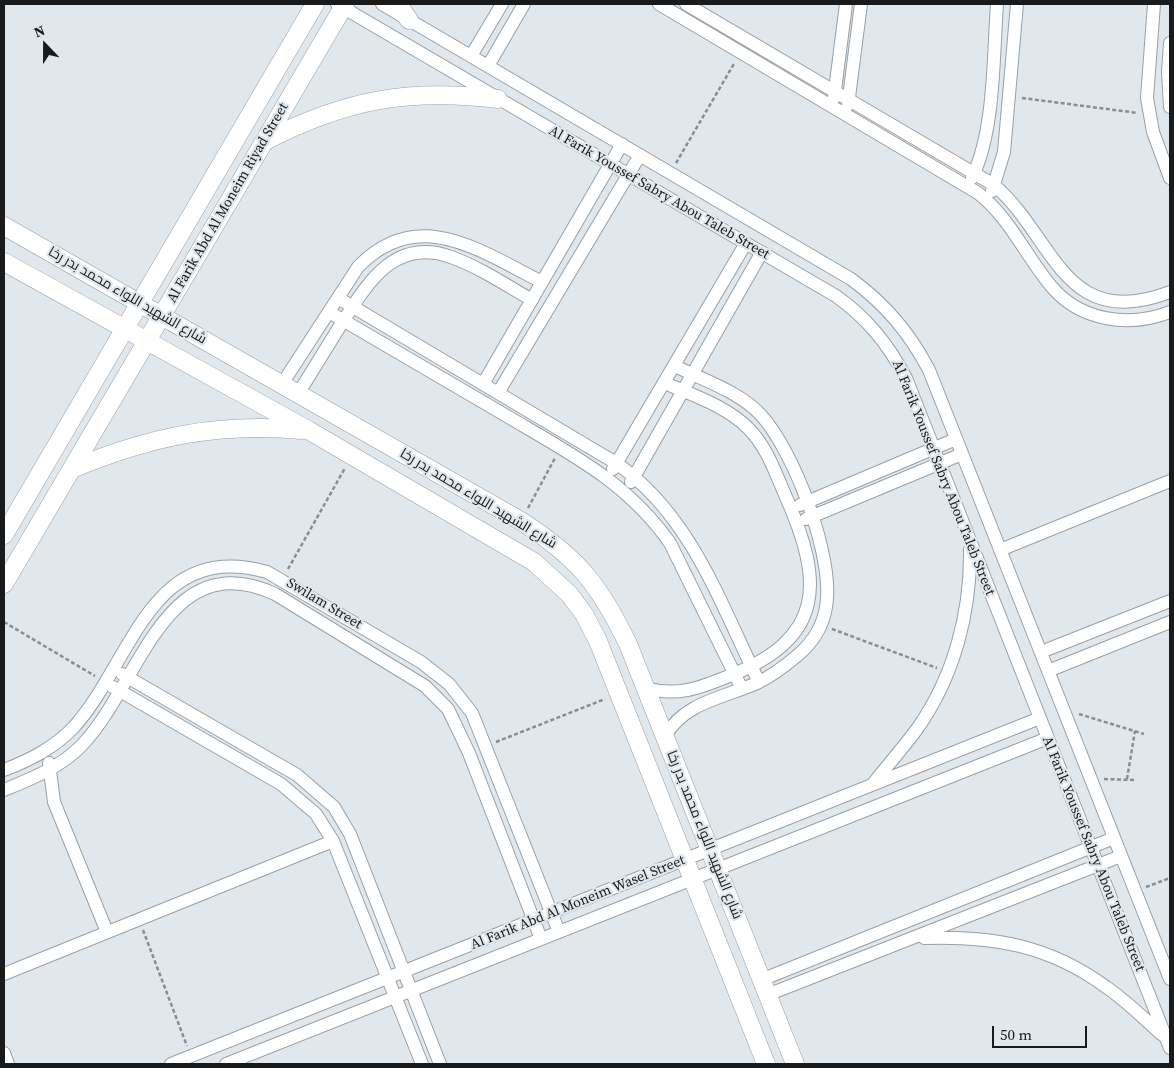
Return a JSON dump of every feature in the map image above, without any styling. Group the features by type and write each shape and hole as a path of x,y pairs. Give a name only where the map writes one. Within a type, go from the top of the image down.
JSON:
{"street":[{"name":"Al Farik Abd Al Moneim Riyad Street","path":"4,536 315,4"},
{"name":"Al Farik Youssef Sabry Abou Taleb Street","path":"382,4 851,279 888,309 917,347 929,370 1170,979"},
{"path":"398,4 409,20"},
{"path":"470,56 502,4"},
{"path":"488,66 524,4"},
{"path":"659,4 968,186 987,200 1006,220 1051,286 1070,302 1091,314 1115,320 1139,321 1170,312"},
{"path":"686,4 975,172 994,185 1017,208 1061,271 1081,289 1098,297 1118,302 1138,301 1170,292"},
{"path":"833,107 846,4"},
{"path":"847,115 861,4"},
{"path":"968,186 975,172 987,133 997,4"},
{"path":"987,200 994,185 1004,152 1016,4"},
{"path":"1154,4 1147,82 1149,114 1153,132 1170,178"},
{"name":"Al Farik Abd Al Moneim Riyad Street","path":"4,584 264,142 341,5"},
{"name":"Al Farik Youssef Sabry Abou Taleb Street","path":"341,5 836,296 870,324 899,365 934,448 1168,1043"},
{"path":"1170,43 1168,72 1170,107"},
{"path":"264,142 308,120 338,109 377,99 418,94 458,94 498,99"},
{"path":"483,384 622,144"},
{"path":"498,393 640,155"},
{"name":"شارع الشهيد اللواء محمد بدر رخا","path":"4,226 521,521 568,554 599,590 628,644 795,1064"},
{"path":"282,384 358,267 369,255 383,246 413,236 446,237 461,242 542,282"},
{"path":"608,477 746,243"},
{"path":"625,491 762,252"},
{"path":"298,394 368,282 378,271 391,262 420,253 450,256 532,300"},
{"name":"شارع الشهيد اللواء محمد بدر رخا","path":"4,262 308,430 514,549 553,577 584,614 595,635 766,1064"},
{"path":"338,298 635,476 664,504 688,537 759,682"},
{"path":"329,312 608,477 625,491 657,524 670,542 742,689"},
{"path":"665,736 674,722 688,710 759,682 780,670 799,654 811,641 821,625 826,607 827,570 807,502 782,446 764,419 745,402 675,366"},
{"path":"645,688 666,692 686,692 752,667 768,658 783,648 795,634 806,611 809,595 808,570 796,522 767,454 758,439 734,416 665,383"},
{"path":"734,416 745,402"},
{"path":"72,469 137,444 196,431 239,427 308,430"},
{"path":"791,509 956,439"},
{"path":"767,454 782,446"},
{"path":"796,522 962,454"},
{"path":"1000,550 1170,481"},
{"path":"871,786 918,728 948,672 961,634 967,603 970,571 969,539"},
{"name":"Swilam Street","path":"4,770 34,758 51,748 74,726 153,605 166,591 182,579 200,571 235,566 252,568 282,579 436,672 462,698 472,713 486,746 559,932"},
{"name":"Swilam Street","path":"4,790 49,770 83,744 120,691 166,619 189,596 203,588 219,584 239,582 258,586 275,594 425,686 448,709 466,745 541,940"},
{"path":"1041,652 1170,601"},
{"path":"1048,671 1170,622"},
{"path":"112,668 297,775 323,796 343,820 440,1064"},
{"path":"104,682 281,784 316,814 333,841 422,1064"},
{"name":"Al Farik Abd Al Moneim Wasel Street","path":"171,1064 1040,718"},
{"name":"Al Farik Abd Al Moneim Wasel Street","path":"226,1064 1048,738"},
{"path":"51,748 49,770 54,802 107,932"},
{"path":"764,988 1114,838"},
{"path":"4,974 333,841"},
{"path":"764,988 914,938 1121,856"},
{"path":"914,938 962,937 994,939 1024,946 1056,957 1082,970 1108,988 1168,1043"},
{"path":"4,1053 8,1064"}],"path":[{"path":"670,173 740,52"},
{"path":"1009,96 1149,114"},
{"path":"521,521 560,448"},
{"path":"282,579 352,456"},
{"path":"4,622 104,682"},
{"path":"821,625 948,672"},
{"path":"486,746 619,694"},
{"path":"1063,709 1144,734"},
{"path":"1127,779 1135,731"},
{"path":"1090,778 1136,780"},
{"path":"1136,892 1170,878"},
{"path":"139,919 191,1056"}]}
